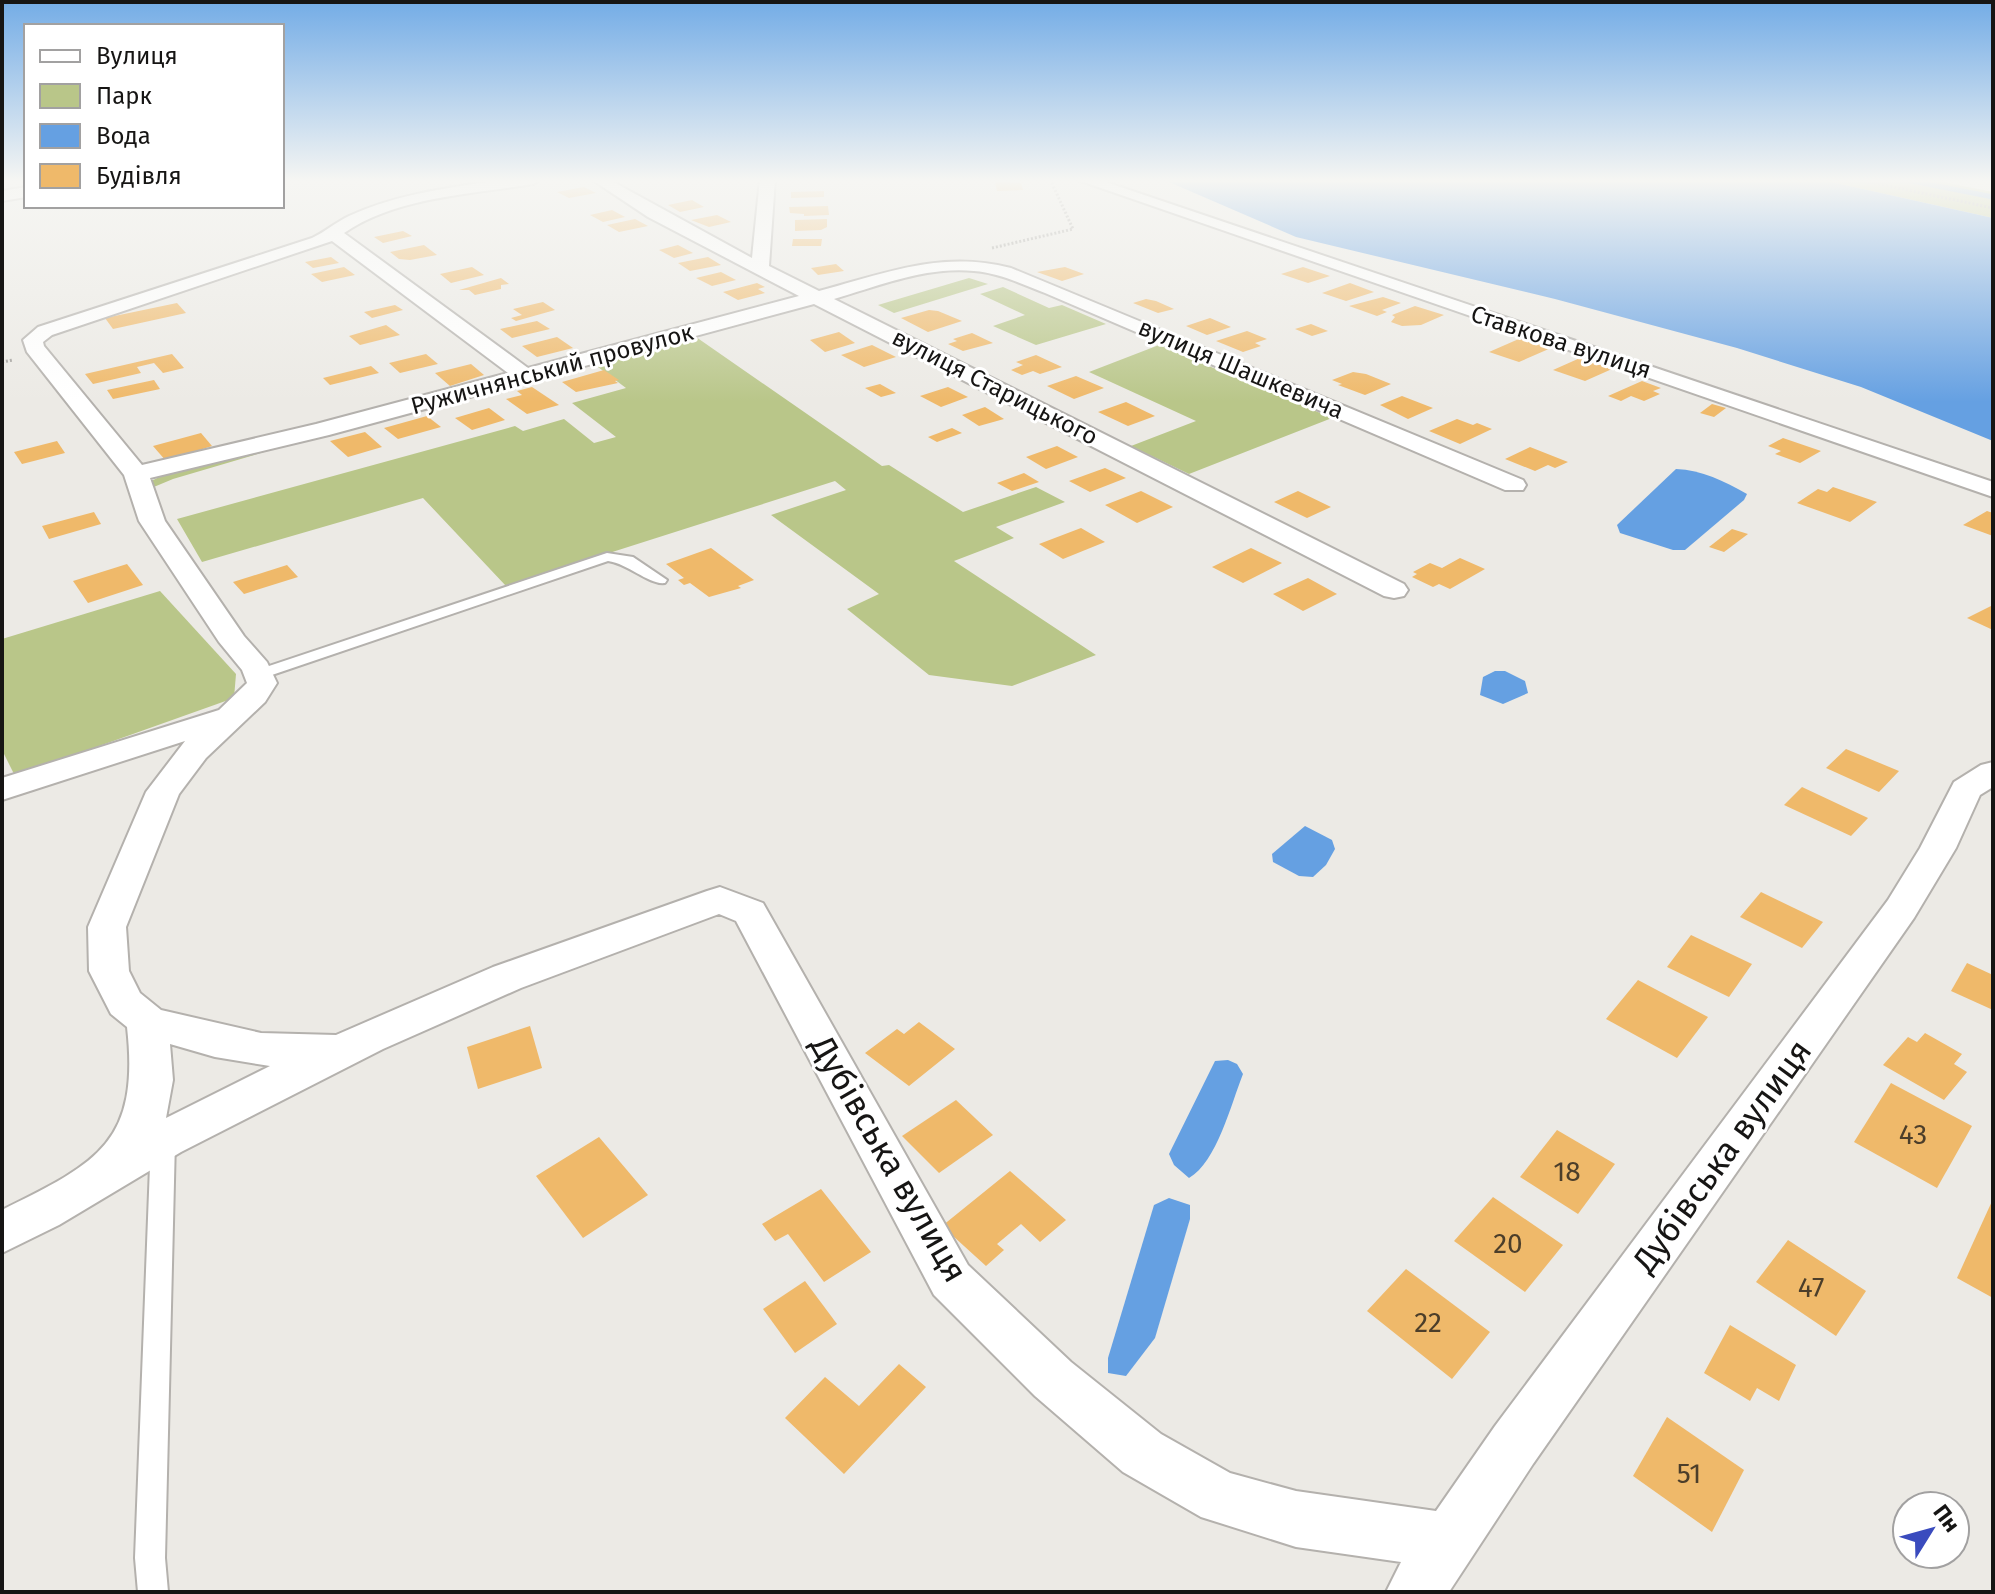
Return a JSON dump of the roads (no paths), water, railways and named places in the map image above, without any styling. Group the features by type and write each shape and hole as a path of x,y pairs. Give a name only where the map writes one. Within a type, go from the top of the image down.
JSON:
{"street":[{"path":"279,253 45,331 33,340 34,348 136,474 152,521 234,642 260,674 262,683 254,695 194,751 163,792 107,927 109,971 125,1003 147,1021 207,1041 266,1051 341,1049"},
{"path":"360,253 524,375"},
{"name":"вулиця Старицького","path":"730,253 760,261 820,298 1394,590"},
{"path":"760,261 761,253"},
{"name":"Ставкова вулиця","path":"1301,253 1993,490"},
{"name":"Ружичнянський провулок","path":"136,474 321,430 926,268 967,263"},
{"name":"вулиця Шашкевича","path":"967,263 1011,273 1052,289 1514,485"},
{"path":"2,789 230,717"},
{"name":"Дубівська вулиця","path":"1415,1592 1514,1445 1901,909 1938,848 1966,789 1993,772"},
{"name":"Дубівська вулиця","path":"341,1049 537,965 673,915 720,900 750,912 951,1280 1053,1379 1142,1453 1220,1498 1296,1519 1448,1541"},
{"path":"110,1170 139,1134 152,1095 147,1021"},
{"path":"2,1233 163,1140 341,1049"}],"lane":[{"path":"260,674 607,557 628,560 660,580"},
{"path":"153,1592 150,1558 163,1140"}],"water":[{"path":"1364,253 1993,253 1993,441 1861,387 1737,348 1555,299"},
{"path":"1676,469 1713,477 1747,494 1744,500 1685,550 1673,550 1620,533 1617,525"},
{"path":"1495,671 1505,671 1525,681 1528,693 1503,704 1480,695 1483,677"},
{"path":"1305,826 1332,840 1335,849 1326,865 1313,877 1299,876 1273,862 1272,854"},
{"path":"1228,1060 1237,1064 1243,1074 1215,1146 1208,1159 1189,1178 1174,1165 1169,1154 1215,1061"},
{"path":"1169,1198 1190,1205 1190,1219 1155,1338 1126,1376 1108,1373 1108,1358 1154,1205"}]}
